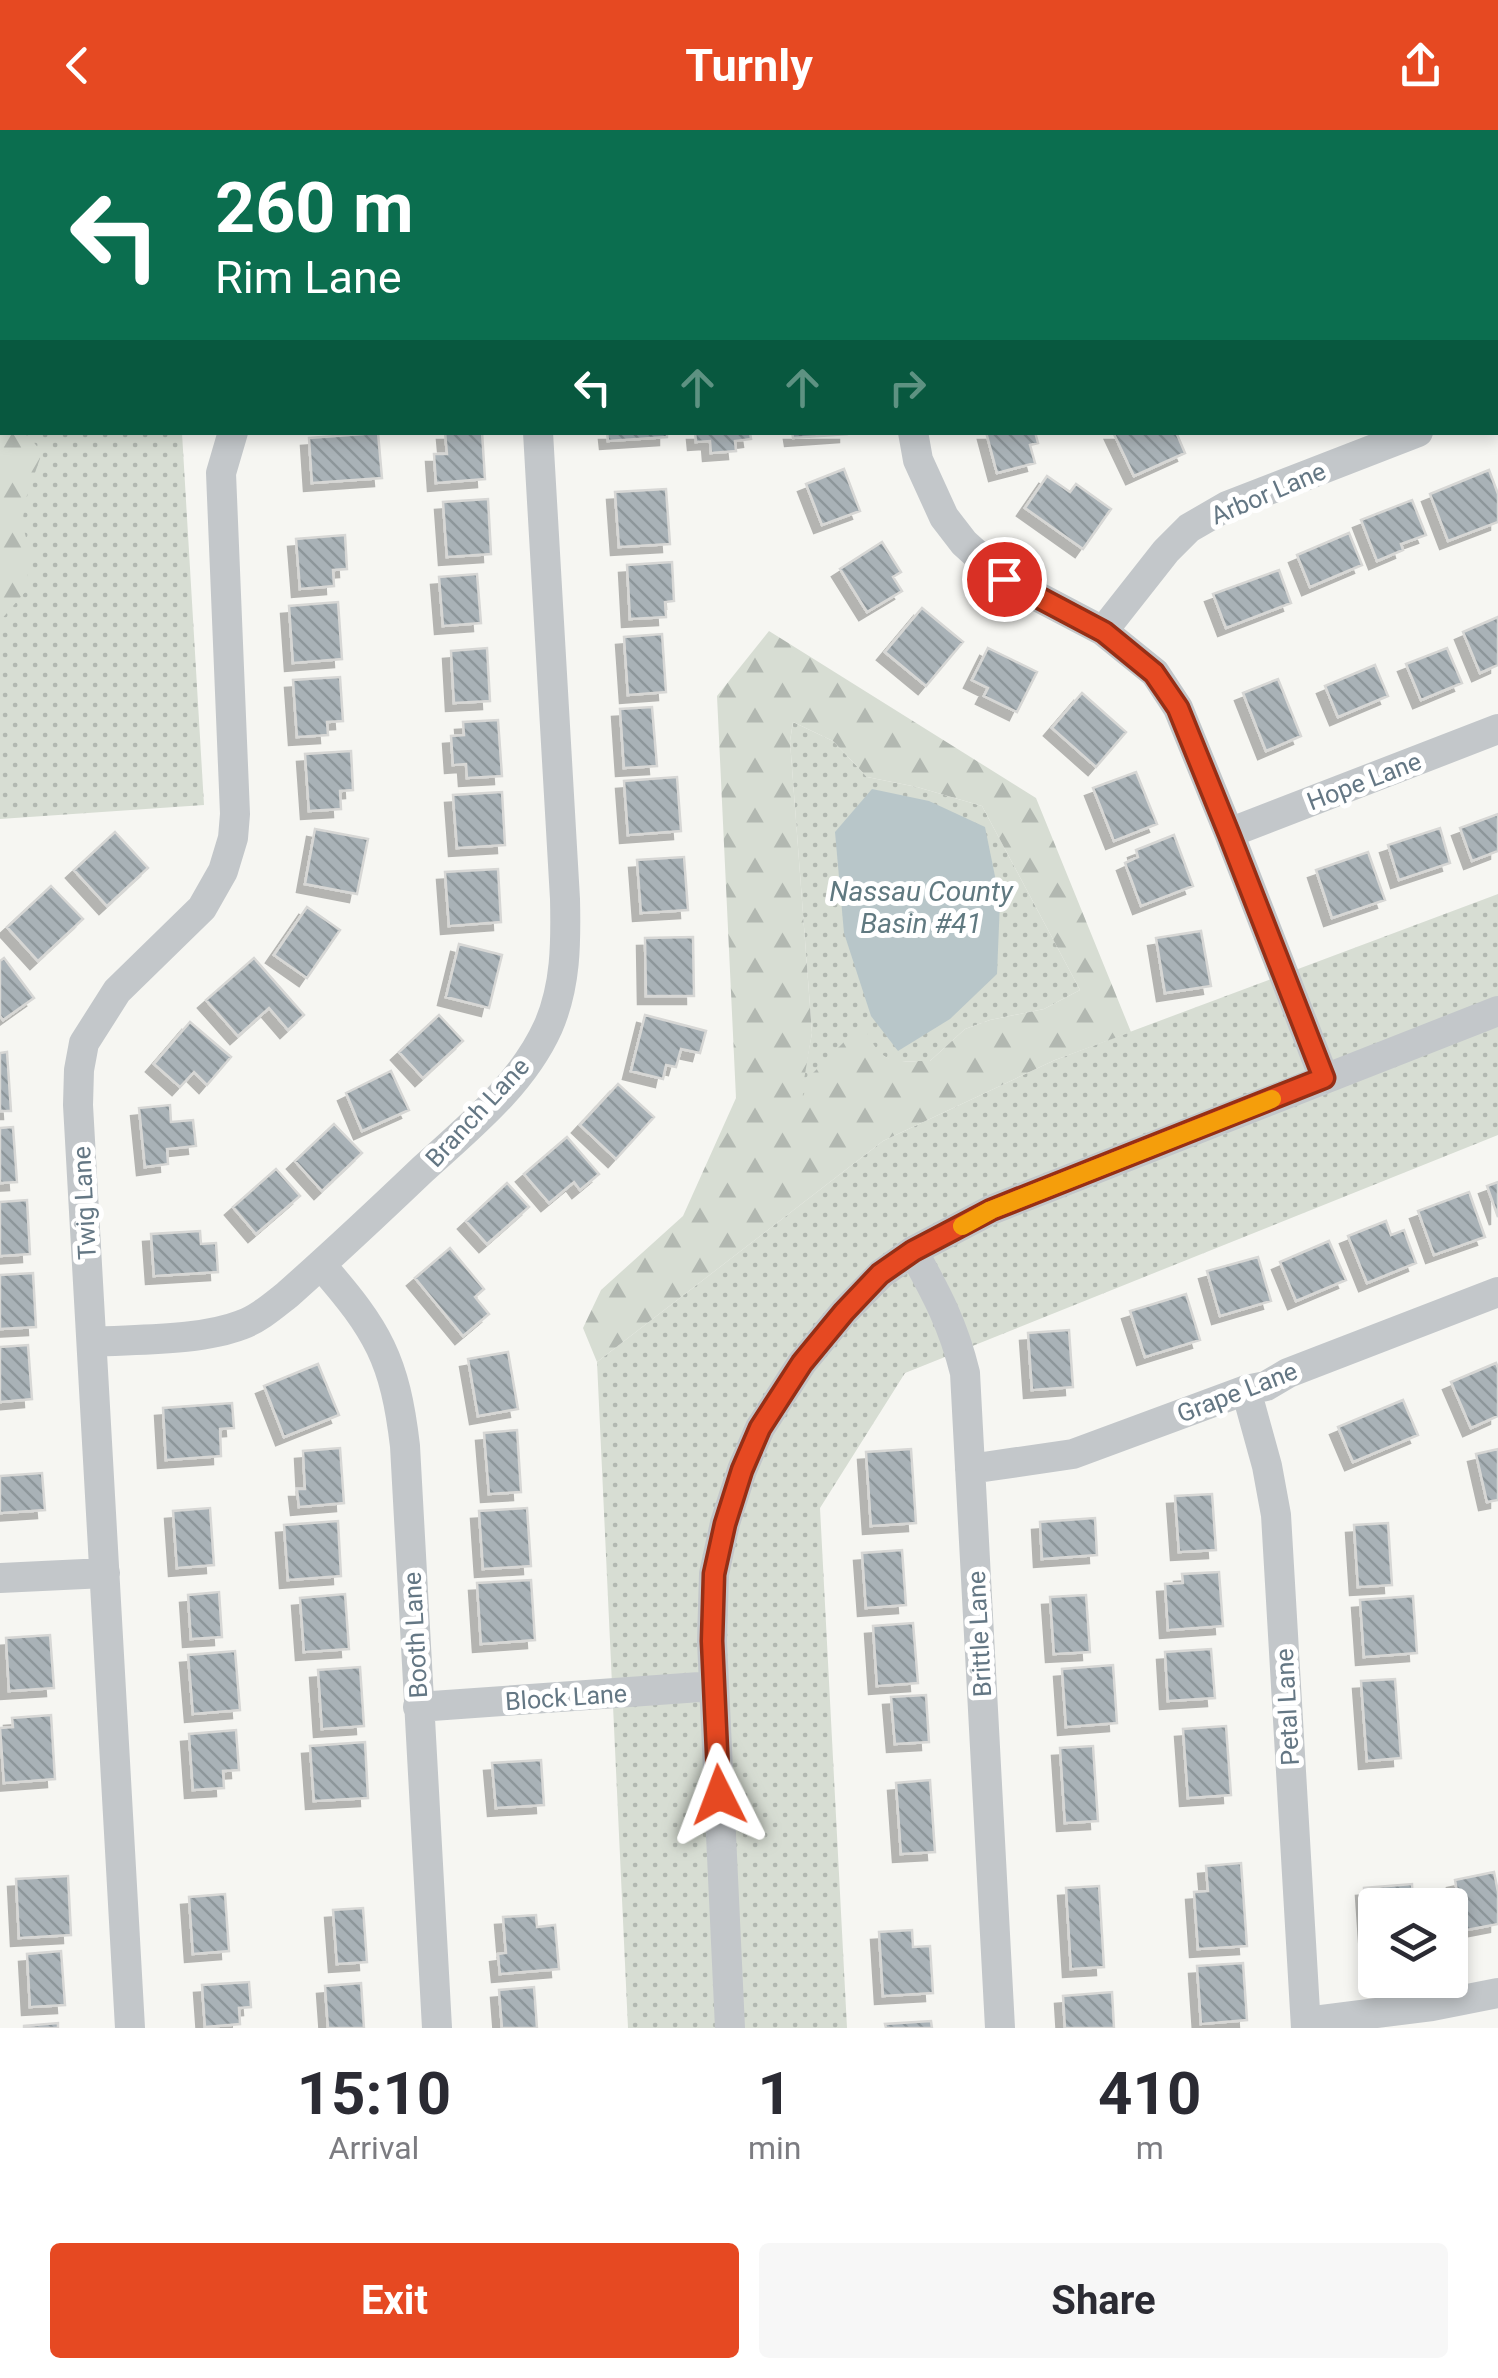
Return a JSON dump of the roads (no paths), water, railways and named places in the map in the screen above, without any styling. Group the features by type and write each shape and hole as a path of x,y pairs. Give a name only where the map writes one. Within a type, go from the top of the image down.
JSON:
{"street":[{"name":"Twig Lane","path":"130,2028 79,1070 84,1043 116,991 202,908 223,871 233,838 220,473 231,435"},
{"name":"Branch Lane","path":"92,1342 198,1334 242,1325 288,1295 474,1122 520,1074 548,1028 561,988 566,953 538,435"},
{"path":"913,435 918,460 944,517 964,543 1004,579 1104,632 1154,673 1178,708 1324,1078"},
{"name":"Arbor Lane","path":"1104,632 1166,551 1189,528 1227,506 1410,435"},
{"name":"Hope Lane","path":"1229,834 1498,729"},
{"path":"730,2028 712,1641 714,1574 742,1470 760,1428 802,1363 880,1274 913,1251 991,1210 1498,1011"},
{"name":"Brittle Lane","path":"913,1251 944,1307 965,1373 1000,2028"},
{"name":"Booth Lane","path":"320,1265 356,1305 375,1334 400,1402 437,2028"},
{"name":"Grape Lane","path":"970,1469 1072,1454 1266,1386 1288,1373 1498,1292"},
{"name":"Petal Lane","path":"1246,1390 1276,1515 1306,2025"},
{"path":"0,1578 104,1572"},
{"name":"Block Lane","path":"418,1708 714,1686"},
{"path":"1306,2025 1498,1993"}],"water":[{"name":"Nassau County Basin #41","path":"872,789 929,801 985,827 1000,901 997,974 950,1019 898,1051 871,1016 844,933 835,832"}]}
